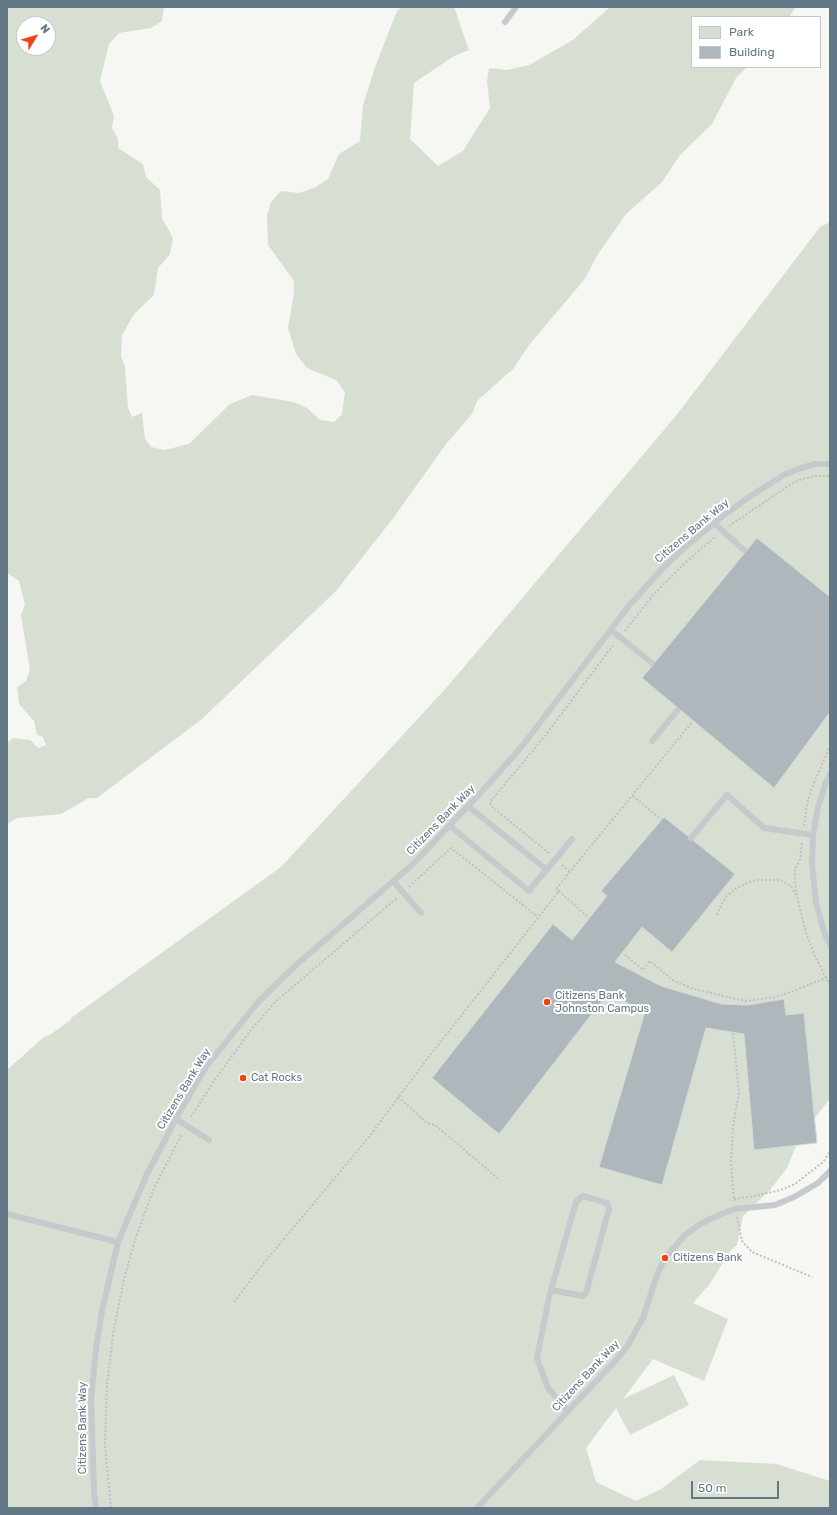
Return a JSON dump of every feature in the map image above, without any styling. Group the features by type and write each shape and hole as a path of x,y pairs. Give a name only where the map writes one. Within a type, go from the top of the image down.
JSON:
{"lane":[{"path":"505,22 516,7"},
{"name":"Citizens Bank Way","path":"96,1508 94,1493 91,1400 96,1348 102,1311 118,1242 147,1174 206,1067 258,1002 296,964 394,882 450,826 523,745 611,630 661,570 714,523 749,497 784,475 815,464 830,464"},
{"path":"714,523 744,550"},
{"path":"611,630 652,662"},
{"path":"652,741 677,711"},
{"path":"830,774 818,807 813,834 812,864 813,883 820,918 830,945"},
{"path":"691,838 727,796 764,828 813,834"},
{"path":"468,806 546,870"},
{"path":"450,826 529,891 572,839"},
{"path":"394,882 421,913"},
{"path":"176,1119 209,1140"},
{"name":"Citizens Bank Way","path":"477,1508 618,1358 637,1331 648,1306 657,1276 665,1258 685,1235 712,1217 735,1209 776,1205 788,1200 807,1190 830,1170"},
{"path":"551,1290 583,1296 586,1293 609,1209 607,1203 583,1196 576,1202 551,1290 537,1358 548,1388 568,1411"},
{"path":"7,1214 118,1242"}],"path":[{"path":"570,872 492,807 490,802 545,736 627,627"},
{"path":"589,918 556,889 692,722"},
{"path":"633,796 662,820"},
{"path":"111,1508 105,1445 107,1384 114,1328 125,1275 135,1240 151,1195 186,1125 216,1078 251,1030 275,1002 404,893 451,848 538,917"},
{"path":"717,915 722,903 735,889 749,882 758,880 780,880 791,886 797,897"},
{"path":"234,1302 258,1270 369,1137 398,1097 559,891"},
{"path":"625,955 643,970 650,961 674,981 694,989 745,1001 776,997 830,976"},
{"path":"733,1033 739,1092 732,1126 731,1162 735,1209 742,1241 752,1252 812,1277"},
{"path":"398,1097 427,1123 435,1126 500,1180"},
{"path":"734,1198 754,1196 781,1190 795,1184 822,1162 830,1152"}],"green space":[{"path":"7,7 164,7 162,21 151,28 119,33 109,44 100,81 114,116 112,128 118,139 118,148 143,164 146,177 160,190 162,218 173,238 170,254 158,268 154,295 134,314 122,335 121,356 125,367 128,408 132,417 142,413 145,439 151,447 165,450 189,444 230,404 252,395 294,402 307,408 320,420 334,422 342,414 345,392 336,380 307,368 296,354 288,328 294,293 294,281 268,245 267,215 271,202 281,191 299,193 316,187 328,179 339,154 360,141 363,105 375,67 397,11 401,7 454,7 469,50 454,56 414,83 410,139 438,166 463,151 490,108 487,81 489,68 507,70 529,65 573,40 610,7 796,7 790,16 691,16 691,68 746,68 736,78 712,124 680,155 662,182 626,214 598,254 584,280 529,345 513,369 477,401 472,414 446,444 394,517 336,591 202,719 97,798 89,798 61,814 17,818 7,824 7,743 13,738 30,740 38,748 46,745 43,737 37,735 34,721 19,704 17,687 26,681 30,670 21,615 25,605 19,581 7,573"},
{"path":"830,222 830,1098 798,1141 787,1168 770,1190 743,1216 737,1245 731,1250 709,1285 693,1303 728,1319 704,1381 653,1359 623,1399 674,1375 689,1405 630,1435 616,1408 586,1448 596,1482 636,1501 661,1489 700,1460 776,1464 830,1481 830,1508 7,1508 7,1070 44,1037 71,1020 71,1018 281,867 448,686 675,417 820,227"}],"building":[{"path":"757,538 830,597 830,712 774,788 642,678"},
{"name":"Citizens Bank Johnston Campus","path":"664,817 735,874 672,952 642,927 615,962 661,986 721,1004 748,1005 784,999 786,1015 804,1013 817,1143 754,1150 744,1034 706,1028 662,1185 599,1167 645,1012 608,993 499,1134 432,1078 553,924 572,940 607,896 601,891"}],"place":[{"name":"Citizens Bank Johnston Campus","path":"547,1002"},
{"name":"Cat Rocks","path":"243,1078"},
{"name":"Citizens Bank","path":"665,1258"}]}
